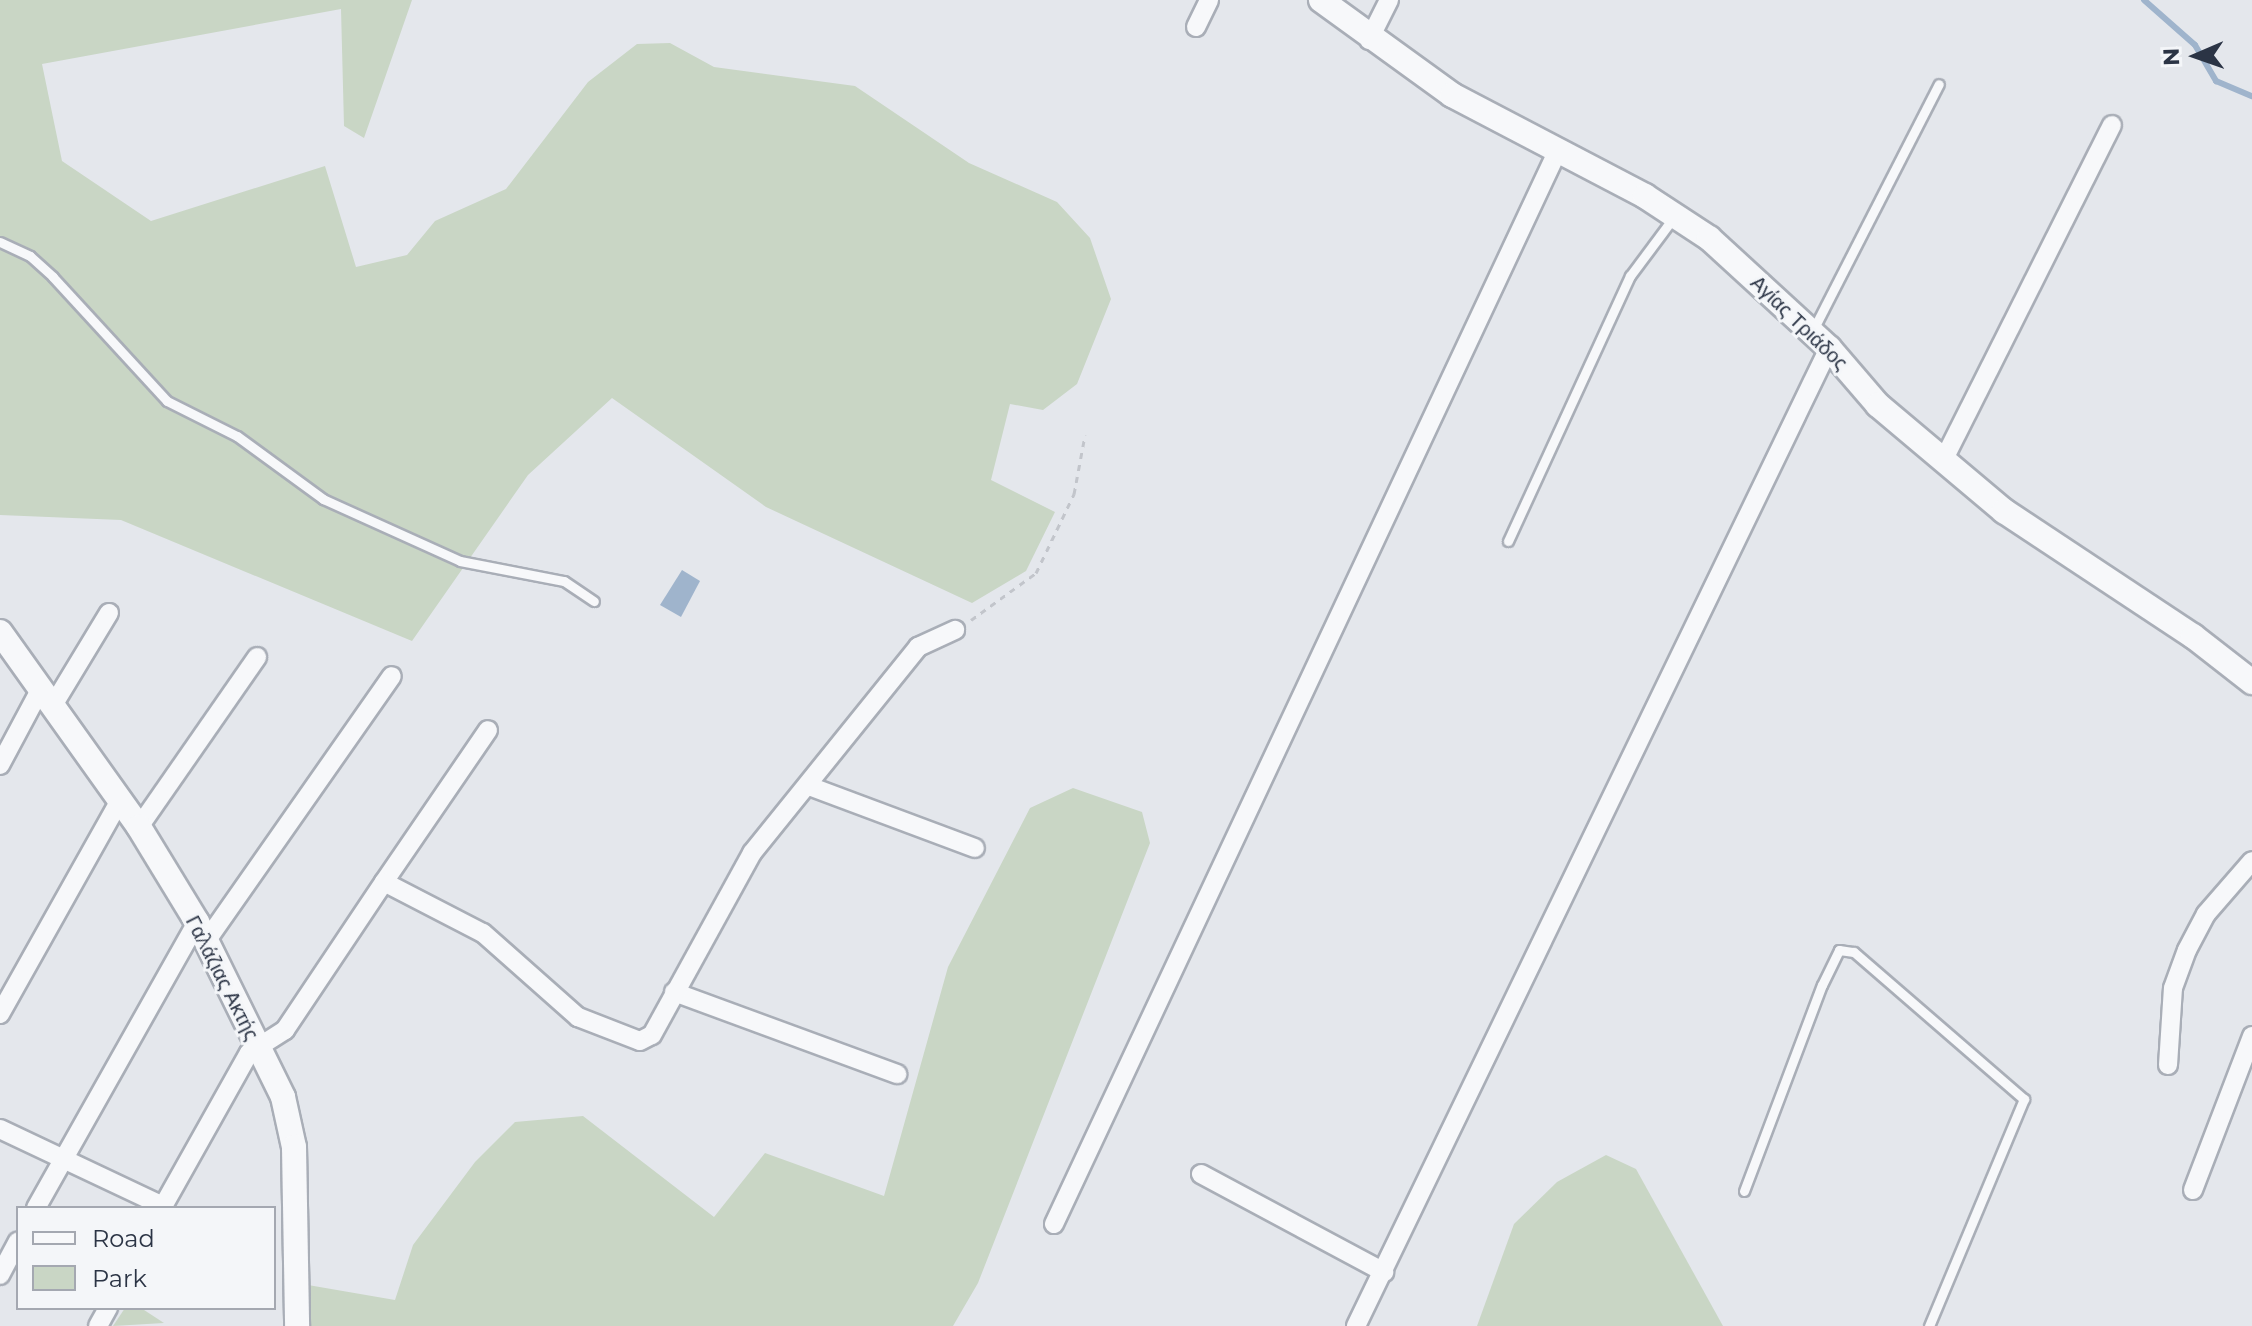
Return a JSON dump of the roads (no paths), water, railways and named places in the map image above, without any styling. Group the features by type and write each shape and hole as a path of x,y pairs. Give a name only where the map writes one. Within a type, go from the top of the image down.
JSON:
{"street":[{"path":"1196,27 1209,0"},
{"name":"Αγίας Τριάδος","path":"1321,0 1369,40 1452,95 1676,215 1821,340 1878,405 2004,511 2252,682"},
{"path":"1369,40 1389,0"},
{"path":"1943,461 2112,125"},
{"path":"1054,1224 1558,150"},
{"path":"1356,1326 1821,340"},
{"path":"0,765 109,613"},
{"path":"384,882 483,933 578,1017 640,1041 652,1035 752,853 918,647 955,630"},
{"name":"Γαλάζιας Ακτής","path":"0,632 139,827 202,931 283,1097 294,1147 297,1326"},
{"path":"139,827 257,657"},
{"path":"37,1206 62,1158 202,931 392,676"},
{"path":"163,1206 257,1046 285,1030 488,730"},
{"path":"809,786 975,848"},
{"path":"0,1014 120,800"},
{"path":"2168,1065 2173,988 2187,950 2206,914 2252,861"},
{"path":"674,992 897,1074"},
{"path":"2193,1190 2252,1036"},
{"path":"0,1129 160,1206"},
{"path":"1201,1174 1384,1272"},
{"path":"0,1275 16,1245"}],"lane":[{"path":"1821,340 1939,84"},
{"path":"1508,541 1630,276 1676,215"},
{"path":"0,242 30,256 63,286 167,401 237,436 323,499 460,561 564,581 594,601"},
{"path":"1744,1191 1822,985 1839,950 1854,952 2024,1099 1929,1326"}],"water":[{"path":"682,570 700,581 681,617 660,605"}],"waterway":[{"path":"2144,0 2195,45 2216,81 2252,96"}]}
